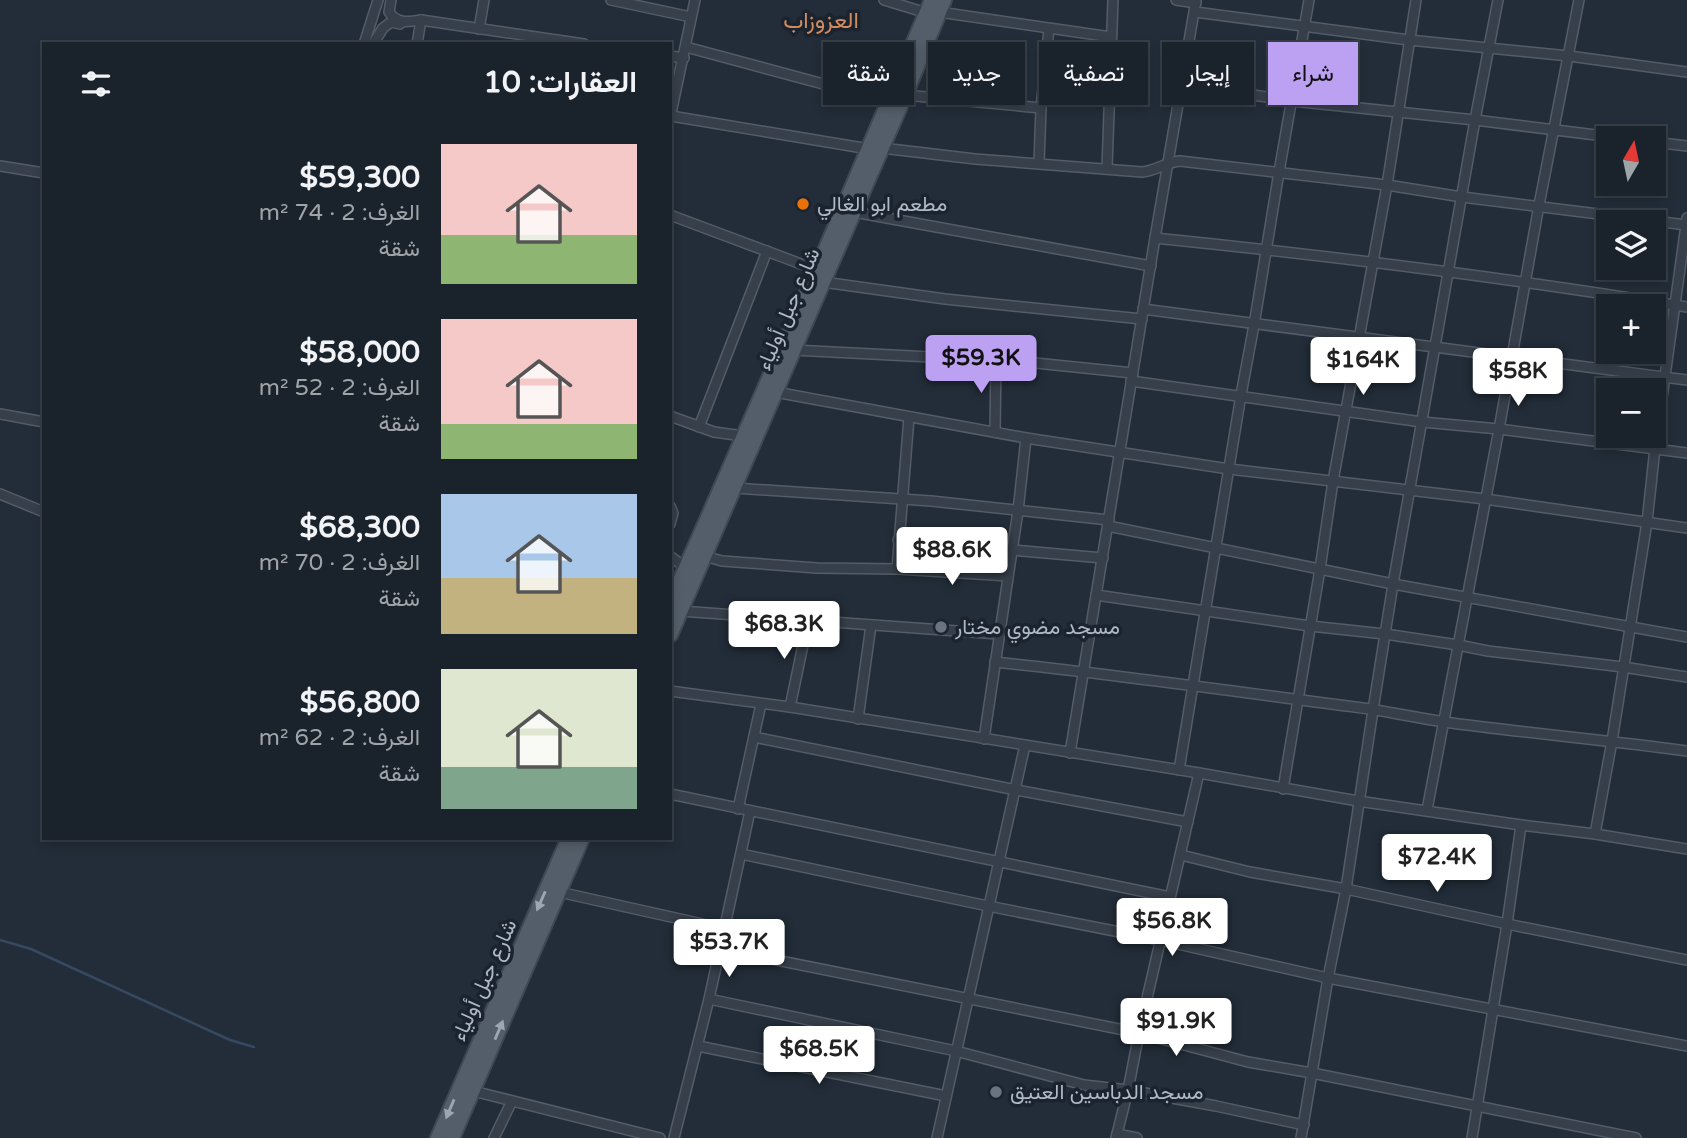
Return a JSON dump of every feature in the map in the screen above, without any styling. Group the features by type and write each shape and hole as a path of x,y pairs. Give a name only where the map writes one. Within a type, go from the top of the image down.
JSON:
{"main road":[{"name":"شارع جبل أولياء","path":"914,69 936,6"},
{"name":"شارع جبل أولياء","path":"914,52 936,6"},
{"name":"شارع جبل أولياء","path":"820,276 854,212 889,105"},
{"name":"شارع جبل أولياء","path":"675,608 686,568 743,436 797,327 876,148 900,105"},
{"name":"شارع جبل أولياء","path":"675,608 704,556 734,488 793,350 797,327"},
{"name":"شارع جبل أولياء","path":"438,1138 568,840"},
{"name":"شارع جبل أولياء","path":"452,1138 581,840"}],"street":[{"path":"365,42 378,0"},
{"path":"391,0 389,12 393,18 405,22 570,42"},
{"path":"479,29 484,0"},
{"path":"611,0 691,17"},
{"path":"672,112 695,0"},
{"path":"884,0 936,6 1049,29 1111,37"},
{"path":"1107,168 1113,0"},
{"path":"1176,0 1305,26 1687,72"},
{"path":"1302,42 1309,0"},
{"path":"1283,789 1345,411 1387,185 1416,0"},
{"path":"1301,1138 1346,889 1385,634 1498,0"},
{"path":"1427,810 1579,0"},
{"path":"1189,42 1196,5"},
{"path":"374,42 383,28 391,22 420,23"},
{"path":"417,42 420,23"},
{"path":"1039,163 1049,29"},
{"path":"686,47 823,84"},
{"path":"672,56 684,58"},
{"path":"914,96 1041,108"},
{"path":"1070,753 1178,105"},
{"path":"1179,769 1291,105"},
{"path":"1328,105 1596,135"},
{"path":"672,117 876,148 975,159 1149,171 1180,161 1686,222 1665,377"},
{"path":"1666,143 1687,146"},
{"path":"0,166 42,173"},
{"path":"854,212 1150,265"},
{"path":"672,216 767,251 820,276 945,299 1254,325 1687,380"},
{"path":"1155,238 1449,272 1687,306"},
{"path":"699,427 767,251"},
{"path":"793,350 996,359 1422,422 1596,441"},
{"path":"995,432 996,359"},
{"path":"775,392 1026,438 1229,469 1485,499 1687,528"},
{"path":"0,414 42,422"},
{"path":"672,417 715,432 743,436"},
{"path":"897,569 909,417"},
{"path":"984,739 1018,511 1026,438"},
{"path":"1595,834 1647,522 1655,448 1687,453"},
{"path":"734,488 902,499 1108,523 1215,548 1394,584 1687,638"},
{"path":"0,494 42,511"},
{"path":"898,540 1102,558"},
{"path":"704,556 722,561 817,568 897,569 1008,576"},
{"path":"672,558 686,568"},
{"path":"1096,595 1687,677"},
{"path":"675,608 808,621 999,634"},
{"path":"790,707 808,621"},
{"path":"858,719 871,625"},
{"path":"995,662 1084,671 1444,722 1687,751"},
{"path":"672,691 790,707 1179,769 1359,801 1687,849"},
{"path":"738,809 761,704"},
{"path":"754,737 1188,822"},
{"path":"937,1138 1025,745"},
{"path":"1137,1138 1116,1136 1199,773"},
{"path":"672,794 1170,897"},
{"path":"674,1138 721,949 750,811"},
{"path":"1472,1138 1521,825"},
{"path":"741,854 1160,940 1328,978 1687,1046"},
{"path":"1181,855 1250,872 1346,889 1507,925 1687,960"},
{"path":"559,892 725,929"},
{"path":"721,949 1139,1033 1248,1062 1636,1138"},
{"path":"709,999 956,1051 1084,1085 1128,1090 1304,1125"},
{"path":"698,1046 946,1096"},
{"path":"473,1091 660,1138"},
{"path":"494,1138 512,1101"}],"waterway":[{"path":"0,940 31,949 230,1040 254,1047"}],"place":[{"name":"مطعم ابو الغالي","path":"803,204"},
{"name":"مسجد مضوي مختار","path":"941,627"},
{"name":"مسجد الدباسين العتيق","path":"996,1092"}],"district":[{"name":"العزوزاب","path":"821,20"}]}
